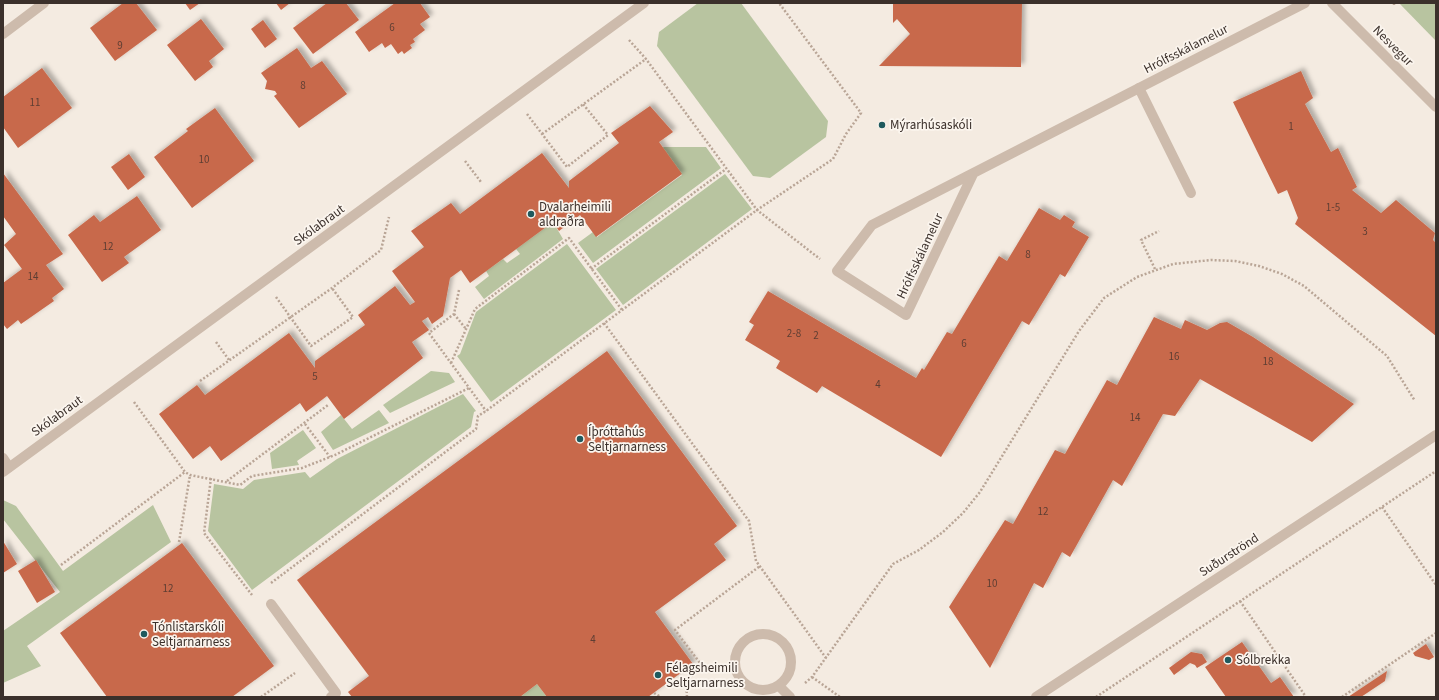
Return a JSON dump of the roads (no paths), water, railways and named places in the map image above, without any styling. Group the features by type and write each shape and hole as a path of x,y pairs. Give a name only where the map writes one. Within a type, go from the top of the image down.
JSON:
{"street":[{"name":"Skólabraut","path":"3,458 6,469 644,3"},
{"name":"Hrólfsskálamelur","path":"973,174 906,315 837,272 872,225 1305,3"},
{"name":"Nesvegur","path":"1332,3 1436,107"},
{"path":"3,34 38,5"},
{"path":"1139,88 1191,193"},
{"name":"Suðurströnd","path":"1036,697 1436,435"},
{"path":"271,604 336,693 331,697"},
{"path":"757,634 768,634 778,638 786,646 791,656 791,667 787,678 779,686 769,690 757,690 747,686 739,678 734,668 734,657 739,646 746,638 757,634"},
{"path":"779,686 790,697"}],"place":[{"name":"Mýrarhúsaskóli","path":"882,125"},
{"name":"Dvalarheimili aldraðra","path":"531,214"},
{"name":"Íþróttahús Seltjarnarness","path":"580,439"},
{"name":"Tónlistarskóli Seltjarnarness","path":"144,634"},
{"name":"Sólbrekka","path":"1228,660"},
{"name":"Félagsheimili Seltjarnarness","path":"658,675"}]}
